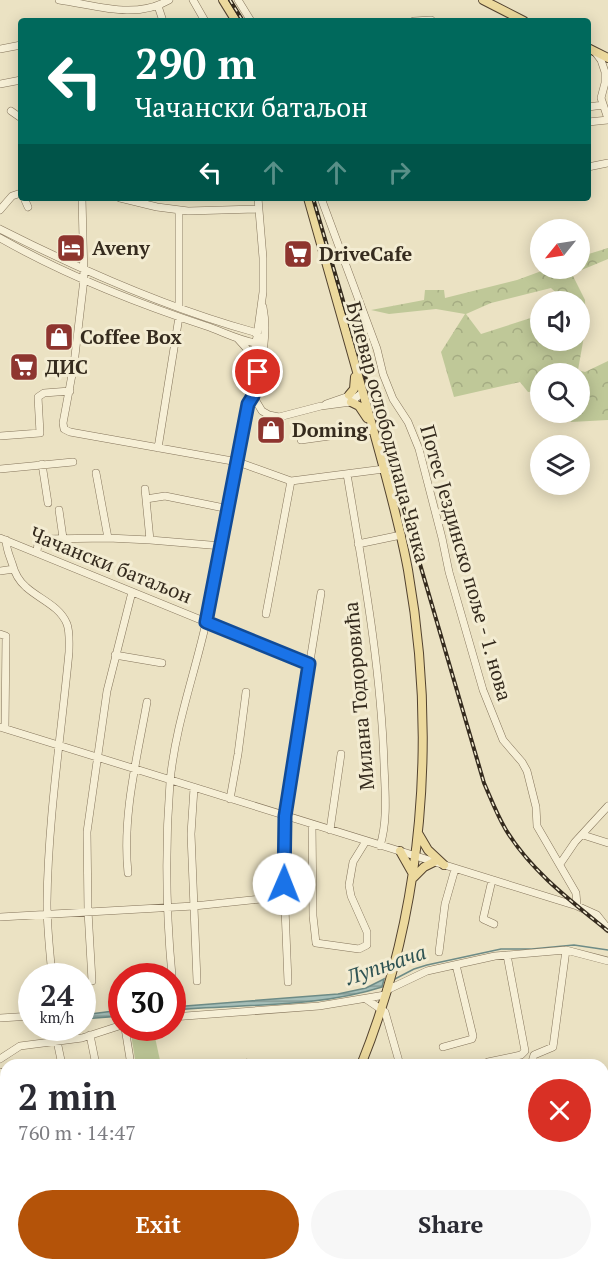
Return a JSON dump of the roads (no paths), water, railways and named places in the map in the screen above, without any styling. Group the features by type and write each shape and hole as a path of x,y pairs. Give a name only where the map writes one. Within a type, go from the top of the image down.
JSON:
{"main road":[{"path":"223,0 234,18"},
{"path":"483,0 518,18"},
{"path":"591,49 608,58"},
{"name":"Булевар ослободилаца Чачка","path":"309,201 401,535 417,629 422,694 423,750 413,877 391,975 363,1059"},
{"path":"357,370 350,399 357,404 372,426"},
{"path":"434,862 413,877 401,852 417,836 444,865"}],"street":[{"path":"64,0 107,8 140,10 158,6 169,0"},
{"path":"193,0 203,18"},
{"path":"238,0 249,18"},
{"path":"158,6 162,18"},
{"path":"0,49 18,46"},
{"path":"591,49 601,60 605,72 601,98 608,120 591,122"},
{"path":"0,84 18,81"},
{"path":"591,107 603,105"},
{"path":"11,111 18,116"},
{"path":"591,166 608,163"},
{"path":"0,210 12,196 18,194"},
{"path":"25,201 28,207"},
{"path":"82,201 84,279 64,429 70,432 238,462 291,481 384,469"},
{"path":"134,201 178,210 258,209"},
{"path":"253,365 265,323 258,201"},
{"name":"Потес Јездинско поље - 1. нова","path":"322,201 377,349 383,374 393,399 408,422 419,449 452,584 483,690 503,740 527,771 536,807 537,826 577,896 577,906"},
{"path":"178,210 179,308"},
{"path":"0,229 84,269 179,308 257,334"},
{"path":"0,238 26,253 84,279 179,317 260,343"},
{"path":"172,963 166,849 170,780 179,727 206,622 222,546 248,404 253,396 260,343 257,334 263,307"},
{"path":"158,448 179,317"},
{"path":"235,336 247,349 253,365 254,385"},
{"path":"0,436 40,433 38,397 44,393 70,391"},
{"path":"253,396 262,411 275,417 362,396"},
{"path":"302,440 372,426"},
{"path":"0,469 74,462"},
{"path":"42,465 48,503"},
{"path":"96,473 108,538"},
{"name":"Милана Тодоровића","path":"347,474 366,589 383,734 385,814 384,834 380,846"},
{"path":"266,614 291,481"},
{"path":"144,489 150,540"},
{"path":"146,499 172,497 229,509"},
{"path":"59,510 63,538"},
{"path":"358,544 401,535"},
{"path":"37,552 38,543 42,539 63,538 150,540 222,546"},
{"path":"3,539 14,569 25,586 50,603 68,627 69,652 51,827 47,914 51,963"},
{"name":"Чачански батаљон","path":"3,539 309,664"},
{"path":"0,572 14,569"},
{"path":"91,963 87,832 96,757 115,655 132,592"},
{"path":"288,982 284,884 285,816 321,593"},
{"path":"0,634 6,636 1,727 577,906 600,918 608,929"},
{"path":"115,655 162,663"},
{"path":"230,799 246,692"},
{"path":"128,873 126,829 147,702"},
{"path":"330,830 341,754"},
{"path":"194,788 191,834 197,981"},
{"path":"560,864 608,806"},
{"path":"312,824 313,916 316,943 359,949 367,945 366,932 351,896 349,885 351,866 366,841"},
{"path":"583,835 608,843"},
{"path":"439,952 441,923 455,869"},
{"path":"492,880 483,919 494,924"},
{"path":"0,917 194,906 261,899"},
{"path":"533,1059 534,1055 553,1047 566,950"},
{"path":"186,1016 311,1006 365,999 386,992 427,971 507,955 566,950 608,961"},
{"path":"502,1059 521,1055 525,1051 507,955"},
{"path":"443,1047 470,1040 473,1036 456,965"},
{"path":"365,999 381,1008 387,1018 398,1059"},
{"path":"0,1018 18,1017"},
{"path":"0,1059 20,1046 57,1041 61,1059"},
{"path":"91,1041 95,1059"},
{"path":"126,1041 130,1059"}],"water":[{"path":"384,979 382,987 331,999 186,1009 186,1006 338,994 366,988"},
{"path":"108,1012 108,1017 96,1018 96,1013"}],"waterway":[{"name":"Лупњача","path":"393,980 427,965 501,949 574,945 608,950"}],"railway":[{"path":"230,0 241,18"},
{"path":"314,201 484,783 503,824 527,859 552,885 608,931"}],"place":[{"name":"Aveny","path":"71,248"},
{"name":"DriveCafe","path":"298,254"},
{"name":"Coffee Box","path":"59,337"},
{"name":"ДИС","path":"24,367"},
{"name":"Doming","path":"271,430"}]}
